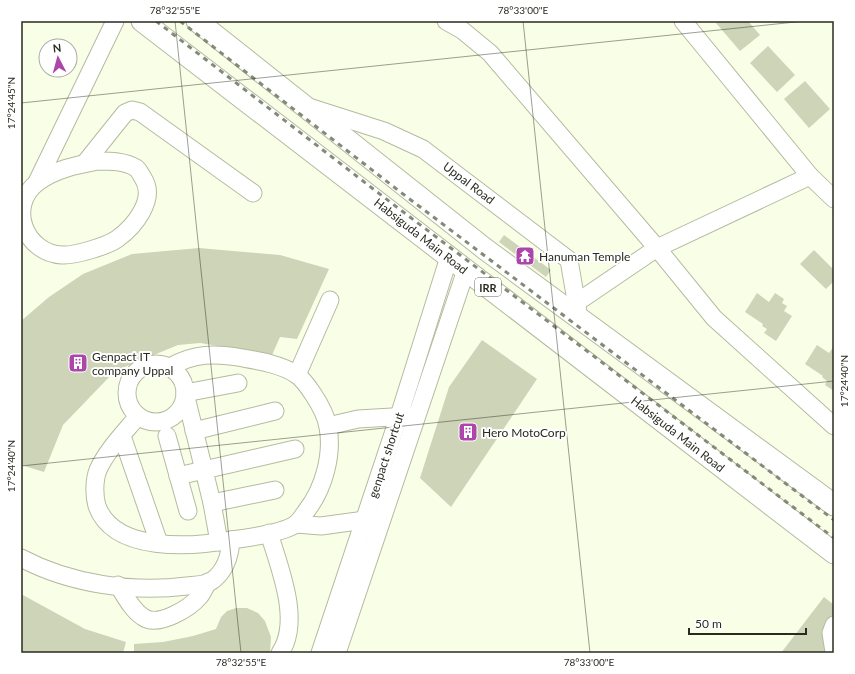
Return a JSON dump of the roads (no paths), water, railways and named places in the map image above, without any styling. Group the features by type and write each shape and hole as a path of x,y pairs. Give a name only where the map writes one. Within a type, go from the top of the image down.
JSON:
{"main road":[{"name":"Habsiguda Main Road","path":"142,21 834,553"},
{"name":"IRR","path":"197,21 485,249 577,310 834,505"}],"street":[{"path":"37,182 71,166 98,161 120,162 137,168 147,183 147,198 131,226 116,240 69,256 57,255 41,247 26,231 22,224 21,211 26,196 37,182 115,21"},
{"path":"446,21 462,30 490,53 657,248 714,318 834,426"},
{"path":"683,21 810,176 834,199"},
{"name":"Uppal Road","path":"303,105 384,130 423,149 569,260 577,310"},
{"path":"85,163 125,113 132,110 140,112 253,193"},
{"path":"577,310 657,248 810,176"},
{"name":"genpact shortcut","path":"320,653 373,521 399,416 449,257"},
{"path":"336,653 373,521 417,416 466,270"},
{"path":"297,375 330,300"},
{"path":"185,393 182,408 176,415 168,420 159,422 150,422 138,416 129,406 126,397 130,379 143,366 152,364 170,367 195,356 211,354 253,360 275,366 297,375 310,388 319,402 328,426 326,470 320,488 310,506 296,524"},
{"path":"21,558 36,566 93,583 162,589 212,581 225,568 231,552 225,541 212,503 183,381 170,367"},
{"path":"185,393 238,383"},
{"path":"194,431 275,411"},
{"path":"138,416 104,458 97,472 95,493 96,503 103,519 118,531 136,539 181,545 225,541 269,533 296,524 321,526 373,521"},
{"path":"328,426 358,419 417,416"},
{"path":"122,436 159,543"},
{"path":"167,436 188,511"},
{"path":"178,476 295,449"},
{"path":"212,503 275,490"},
{"path":"269,533 290,617 285,646 280,653"},
{"path":"118,585 134,610 143,618 153,620 168,618 185,608 200,596 208,582"},
{"path":"834,625 831,633 834,652"}],"railway":[{"path":"156,21 394,205 834,538"},
{"path":"180,21 403,194 834,520"}],"place":[{"name":"Hanuman Temple","path":"525,256"},
{"name":"Genpact IT company Uppal","path":"78,363"},
{"name":"Hero MotoCorp","path":"468,432"}]}
